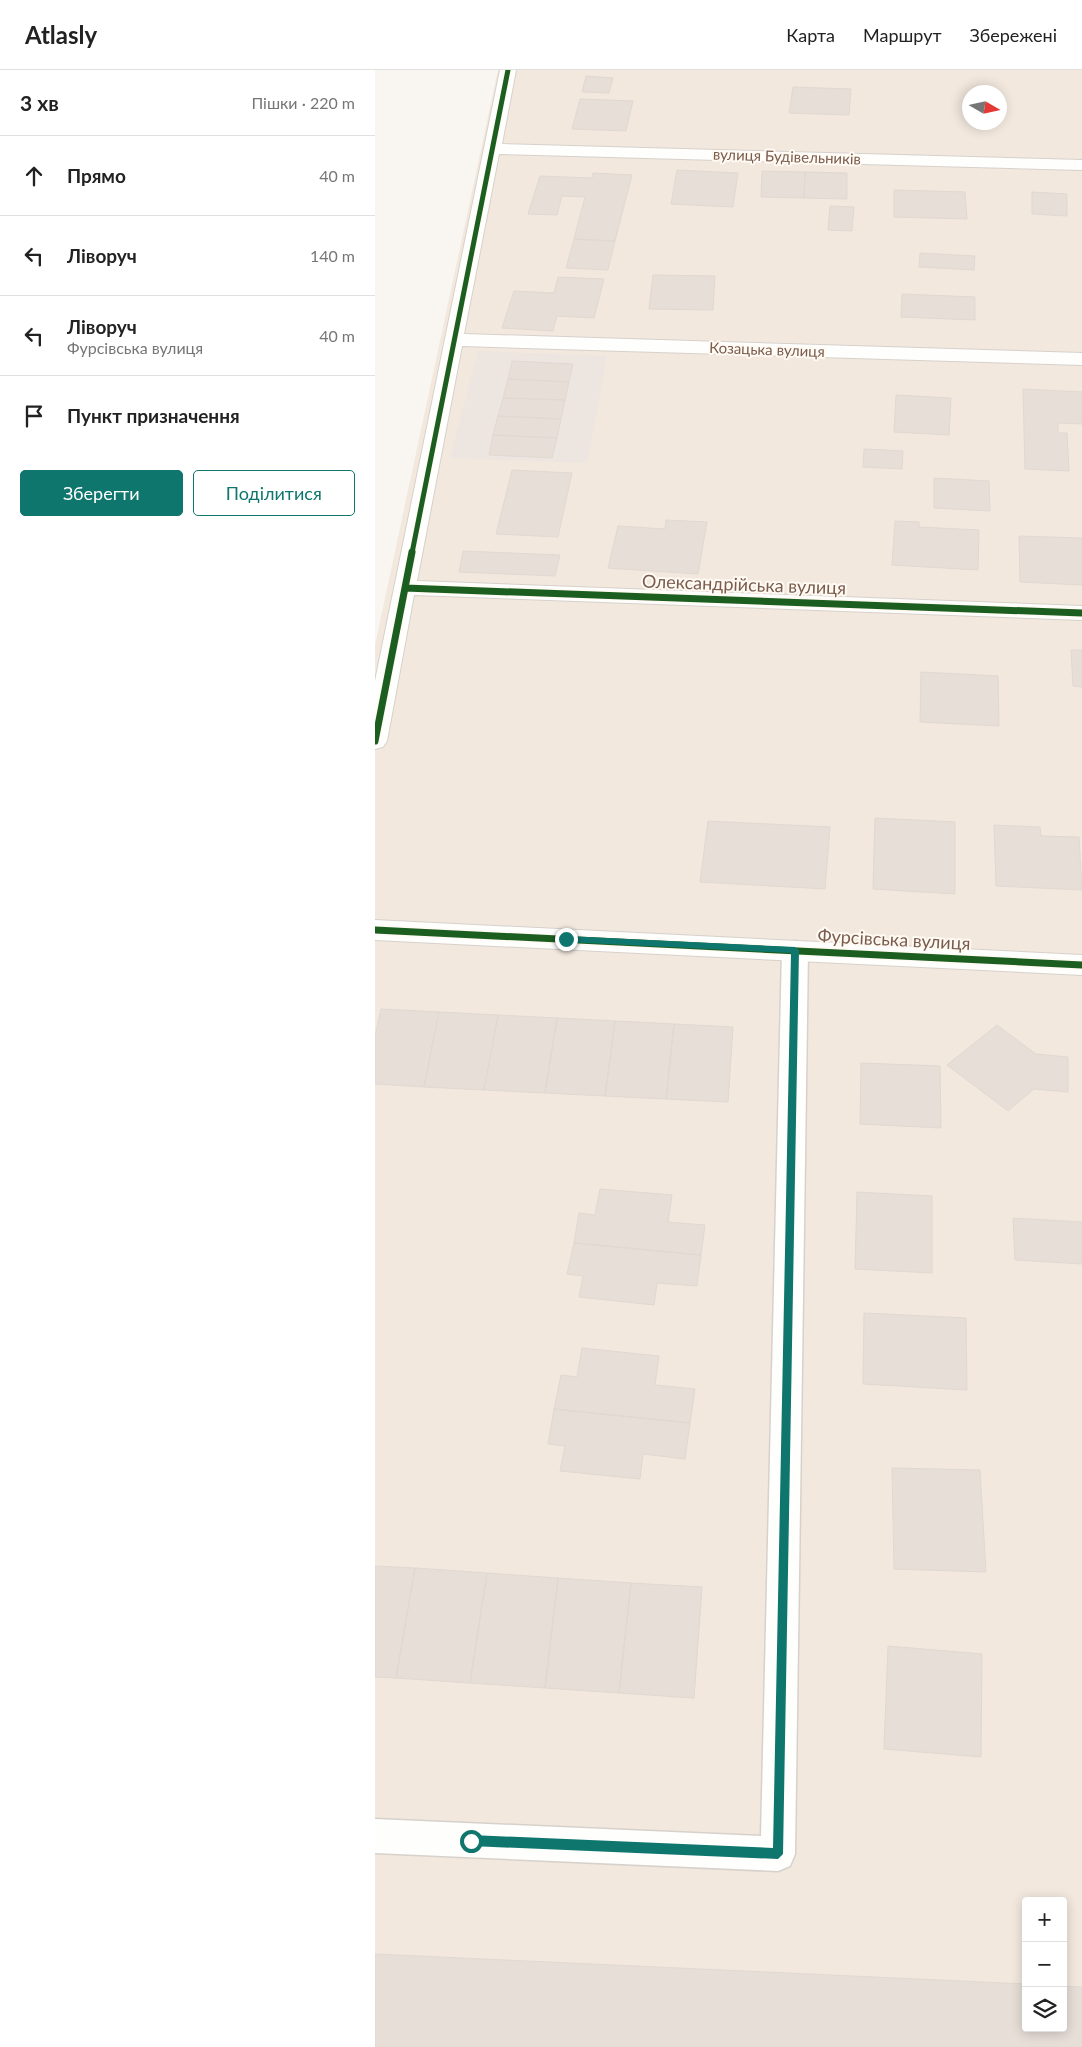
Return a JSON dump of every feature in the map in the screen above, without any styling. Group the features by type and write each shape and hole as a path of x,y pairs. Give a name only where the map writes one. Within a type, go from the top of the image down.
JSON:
{"street":[{"path":"375,742 453,340 508,70"},
{"name":"вулиця Будівельників","path":"492,149 1082,165"},
{"name":"Козацька вулиця","path":"453,340 1082,360"},
{"name":"Олександрійська вулиця","path":"405,588 1082,613"},
{"name":"Фурсівська вулиця","path":"375,930 1082,965"}],"lane":[{"path":"375,1836 778,1854 795,950"}],"shaded area":[{"path":"498,70 1082,70 1082,2047 375,2047 375,645"},
{"path":"478,351 607,356 587,463 450,458"}],"building":[{"path":"586,76 613,78 609,93 582,92"},
{"path":"793,87 851,89 849,115 789,113"},
{"path":"580,99 633,101 626,131 572,129"},
{"path":"677,170 738,173 733,207 671,204"},
{"path":"762,171 805,172 804,198 761,197"},
{"path":"805,172 847,173 847,199 804,198"},
{"path":"593,173 632,175 615,241 574,239 585,197 562,196 557,215 528,214 540,176 592,178"},
{"path":"894,190 965,192 967,219 894,217"},
{"path":"1032,192 1067,194 1067,216 1032,214"},
{"path":"830,206 854,207 852,231 828,230"},
{"path":"574,239 615,241 608,270 566,268"},
{"path":"920,253 975,256 974,270 919,267"},
{"path":"653,275 715,276 713,310 649,309"},
{"path":"558,277 604,279 594,318 557,316 553,331 502,328 514,291 554,293"},
{"path":"902,294 975,297 975,320 901,317"},
{"path":"512,361 573,364 569,382 508,379"},
{"path":"508,379 569,382 565,400 503,398"},
{"path":"1023,389 1082,392 1082,424 1058,423 1058,433 1067,433 1069,471 1025,469"},
{"path":"896,395 951,398 949,435 894,432"},
{"path":"503,398 565,400 561,419 498,416"},
{"path":"498,416 561,419 557,438 493,435"},
{"path":"493,435 557,438 552,458 489,455"},
{"path":"864,449 903,451 902,469 863,467"},
{"path":"512,470 572,473 558,537 496,534"},
{"path":"934,478 989,481 990,511 934,508"},
{"path":"666,520 707,522 698,574 608,568 618,526 665,529"},
{"path":"895,521 919,522 919,527 979,530 978,570 892,565"},
{"path":"1019,536 1082,538 1082,585 1020,582"},
{"path":"463,551 560,555 555,576 459,572"},
{"path":"1071,650 1082,650 1082,687 1073,686"},
{"path":"921,672 998,676 999,726 920,722"},
{"path":"875,818 955,822 955,894 873,889"},
{"path":"708,821 830,827 825,889 700,882"},
{"path":"994,825 1040,827 1041,836 1079,837 1082,890 996,886"},
{"path":"381,1009 439,1012 424,1087 375,1084 375,1036"},
{"path":"439,1012 498,1015 484,1090 424,1087"},
{"path":"498,1015 557,1018 545,1093 484,1090"},
{"path":"557,1018 615,1021 605,1096 545,1093"},
{"path":"615,1021 674,1024 666,1099 605,1096"},
{"path":"674,1024 733,1027 728,1102 666,1099"},
{"path":"997,1025 1036,1054 1068,1057 1068,1092 1034,1089 1008,1111 947,1065"},
{"path":"861,1063 940,1066 941,1128 860,1124"},
{"path":"600,1189 672,1195 668,1222 705,1225 701,1255 574,1243 579,1213 595,1215"},
{"path":"857,1192 932,1196 932,1273 855,1269"},
{"path":"1013,1218 1082,1222 1082,1264 1015,1260"},
{"path":"574,1243 701,1255 697,1286 657,1283 654,1305 579,1297 583,1276 567,1274"},
{"path":"864,1313 966,1318 967,1390 863,1384"},
{"path":"582,1348 659,1356 655,1385 695,1389 690,1423 554,1409 561,1375 577,1377"},
{"path":"554,1409 690,1423 685,1459 643,1454 640,1479 560,1471 565,1446 548,1444"},
{"path":"892,1468 980,1470 986,1572 894,1569"},
{"path":"375,1566 415,1568 396,1678 375,1677"},
{"path":"415,1568 487,1573 470,1683 396,1678"},
{"path":"487,1573 558,1578 545,1688 470,1683"},
{"path":"558,1578 631,1583 619,1693 545,1688"},
{"path":"631,1583 702,1587 694,1698 619,1693"},
{"path":"888,1646 982,1654 981,1757 884,1749"},
{"path":"375,1954 1022,1984 1022,2032 1067,2032 1067,1986 1082,1987 1082,2047 375,2047"}],"cycle path":[{"path":"375,741 508,70"},
{"path":"405,588 1082,613"},
{"path":"375,930 1082,965"}],"route":[{"path":"471,1841 778,1854 795,950 566,939"}]}
